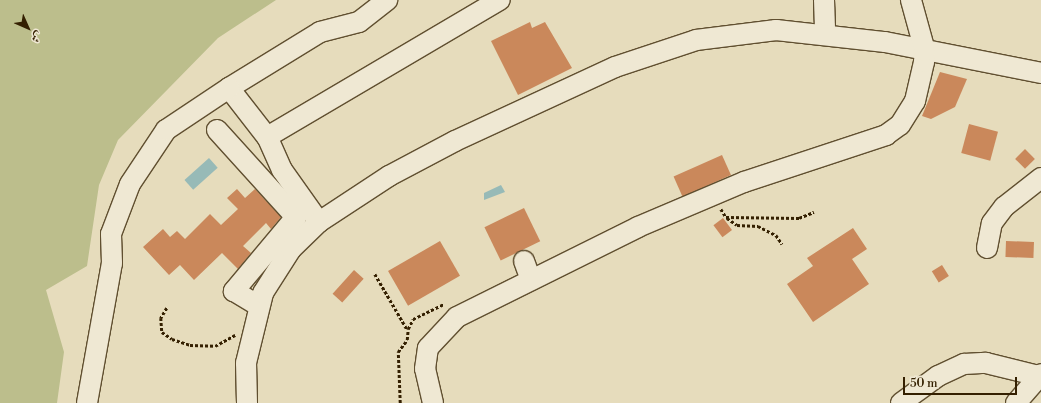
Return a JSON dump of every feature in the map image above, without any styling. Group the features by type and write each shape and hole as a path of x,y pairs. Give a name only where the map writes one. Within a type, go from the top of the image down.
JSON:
{"street":[{"path":"87,403 112,263 111,234 130,184 166,130 229,88 320,32 359,22 387,0"},
{"path":"266,137 500,0"},
{"path":"824,0 825,35"},
{"path":"433,403 425,369 428,348 441,331 456,316 638,227 713,195 886,135 900,125 915,101 925,51 911,0"},
{"path":"246,403 246,363 252,327 259,306 291,249 319,222 389,176 454,141 644,56 696,40 776,30 825,35 996,61 1041,73"},
{"path":"229,88 266,137 282,170 319,222"},
{"path":"218,130 296,217 234,291 259,306"},
{"path":"987,248 992,223 1004,207 1041,178"},
{"path":"524,261 531,280"},
{"path":"901,403 938,376 964,364 986,362 1040,375 1016,403"}],"path":[{"path":"713,195 726,217 737,226 758,226 776,235 782,244"},
{"path":"726,217 800,218 814,212"},
{"path":"375,274 408,329"},
{"path":"167,308 160,318 162,332 190,345 215,346 252,327"}],"green space":[{"path":"0,0 276,0 218,38 118,140 99,185 87,266 46,290 64,352 57,403 0,403"}],"water":[{"path":"209,158 218,168 193,190 184,180"},
{"path":"501,185 505,192 484,200 484,193"}],"building":[{"path":"530,22 532,28 545,22 572,68 518,95 491,41"},
{"path":"940,72 967,79 955,107 931,119 922,116"},
{"path":"969,124 998,132 990,161 961,153"},
{"path":"1025,149 1035,159 1025,169 1015,159"},
{"path":"722,155 731,175 683,197 674,177"},
{"path":"237,189 245,198 255,189 281,217 271,229 266,223 243,246 251,253 238,269 222,253 194,280 180,265 169,275 143,247 163,229 170,237 177,231 185,239 210,214 221,225 238,209 227,198"},
{"path":"524,208 540,241 501,261 484,227"},
{"path":"723,218 732,230 722,237 713,225"},
{"path":"853,228 867,249 852,259 869,284 813,322 787,284 813,266 807,258"},
{"path":"440,241 460,276 408,306 388,271"},
{"path":"1006,241 1034,242 1033,258 1005,257"},
{"path":"942,265 949,276 939,282 932,271"},
{"path":"354,270 364,279 342,302 333,294"}]}
